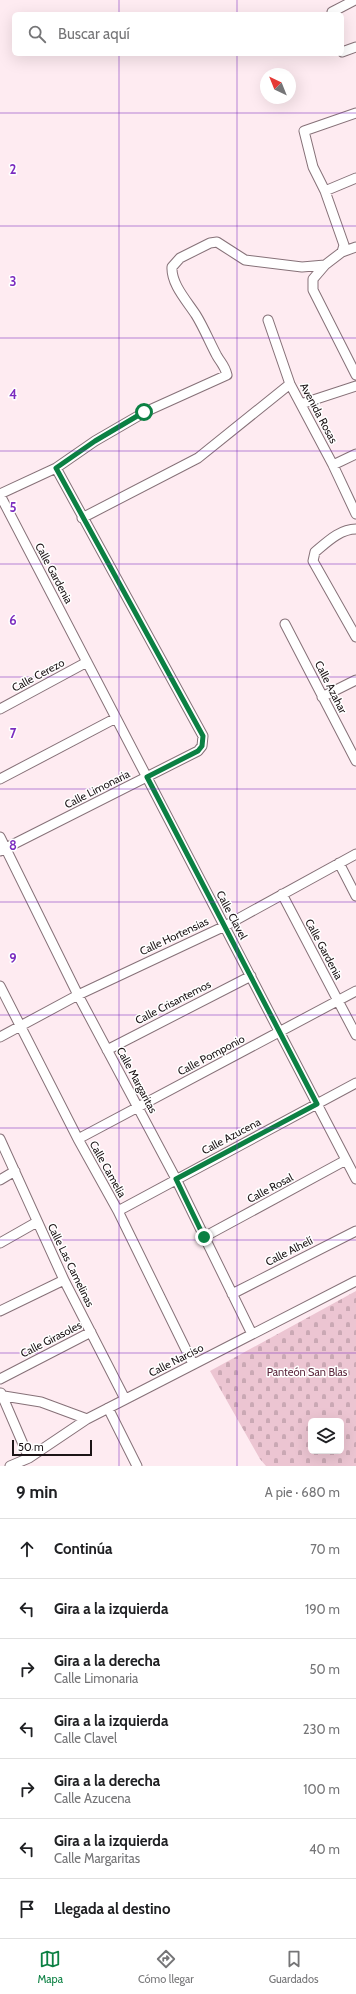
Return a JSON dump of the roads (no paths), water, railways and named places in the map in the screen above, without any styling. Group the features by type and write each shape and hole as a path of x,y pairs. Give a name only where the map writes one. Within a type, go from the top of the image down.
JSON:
{"street":[{"path":"332,12 355,0"},
{"path":"344,52 356,47"},
{"path":"342,252 344,245 325,191 313,167 304,131 356,113"},
{"path":"325,191 356,178"},
{"path":"0,495 56,468 95,441 144,412 226,375 226,367 218,358 196,315 185,300 171,274 172,267 180,258 210,243 217,242 246,260 302,267 325,265"},
{"path":"356,247 342,252 325,265 313,280 313,290 356,375"},
{"name":"Avenida Rosas","path":"268,320 290,384 333,465 356,514"},
{"path":"56,468 82,518 198,458 290,384"},
{"path":"301,404 356,386"},
{"path":"333,465 356,454"},
{"name":"Calle Gardenia","path":"0,495 87,662"},
{"name":"Calle Limonaria","path":"3,850 198,751 202,746 203,736 82,518"},
{"path":"356,530 348,529 335,536 315,552 314,561 356,637"},
{"name":"Calle Azahar","path":"285,624 356,761"},
{"name":"Calle Cerezo","path":"0,709 87,662"},
{"name":"Calle Clavel","path":"87,662 356,1180"},
{"path":"322,697 356,680"},
{"path":"0,779 116,718"},
{"name":"Calle Margaritas","path":"0,838 3,850 176,1179 252,1334"},
{"name":"Calle Hortensias","path":"0,1037 78,995 225,926 356,854"},
{"path":"339,863 356,896"},
{"name":"Calle Gardenia","path":"282,894 356,1035"},
{"name":"Calle Crisantemos","path":"107,1050 250,976"},
{"name":"Calle Camelia","path":"0,986 78,1139 118,1211 193,1364"},
{"name":"Calle Pomponio","path":"78,1139 356,992"},
{"name":"Calle Azucena","path":"118,1211 356,1083"},
{"name":"Calle Las Camelinas","path":"0,1139 64,1280 125,1399"},
{"name":"Calle Rosal","path":"204,1237 346,1160"},
{"path":"0,1180 15,1171"},
{"path":"0,1243 37,1222"},
{"name":"Calle Alhelí","path":"232,1294 356,1231"},
{"path":"0,1311 64,1280"},
{"name":"Calle Narciso","path":"10,1466 29,1458 87,1419 356,1281"},
{"name":"Calle Girasoles","path":"0,1379 91,1332"},
{"path":"1,1395 41,1402 87,1419"},
{"path":"1,1395 29,1458"},
{"path":"108,1408 136,1464 126,1466"}],"park label":[{"name":"Panteón San Blas","path":"307,1372"}]}
